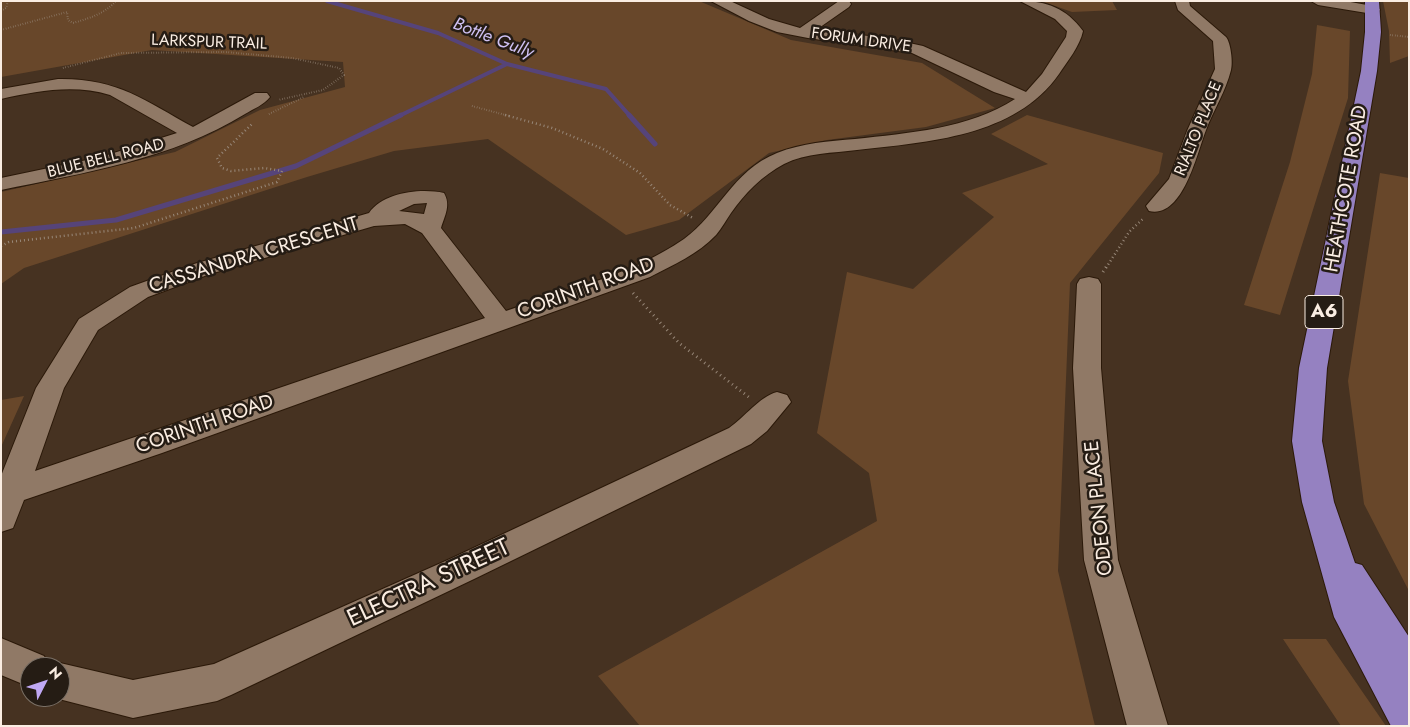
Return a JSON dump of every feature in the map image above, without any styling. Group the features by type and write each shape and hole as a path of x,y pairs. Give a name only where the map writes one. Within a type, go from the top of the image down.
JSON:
{"highway":[{"name":"HEATHCOTE ROAD","path":"1372,6 1369,71 1314,368 1307,441 1318,502 1352,617 1409,718"},
{"name":"HEATHCOTE ROAD","path":"1334,551 1409,670"}],"street":[{"name":"FORUM DRIVE","path":"718,1 771,25 802,33 884,42 919,50 946,61 999,88 1029,98"},
{"name":"CORINTH ROAD","path":"7,505 151,445 641,272 684,248 710,227 736,194 764,169 778,160 825,148 899,139 983,121 1003,114 1029,98 1053,70 1074,37 1075,31 1068,20 1057,13 1027,1"},
{"name":"RIALTO PLACE","path":"1157,206 1179,181 1196,131 1223,69 1221,40 1183,7 1182,1"},
{"path":"1318,1 1372,6"},
{"path":"802,33 844,4"},
{"path":"1,94 73,83 105,88 116,91 192,134"},
{"name":"BLUE BELL ROAD","path":"1,184 155,150 235,114 259,109"},
{"name":"CASSANDRA CRESCENT","path":"7,505 50,388 88,325 139,292 202,269 372,219 405,217 417,219 430,228 500,321"},
{"name":"ODEON PLACE","path":"1089,284 1087,368 1101,560 1148,726"},
{"name":"ELECTRA STREET","path":"70,684 133,699 217,682 453,573 740,436 773,407"},
{"path":"1,656 20,665"}],"path":[{"path":"1,11 8,1"},
{"path":"1,30 67,12 68,20 73,23 108,9 116,1"},
{"name":"LARKSPUR TRAIL","path":"58,69 122,53 225,52 315,63 339,68 344,74 337,84 304,97 259,109"},
{"path":"1,246 9,242 134,228 277,182 282,171 264,168 231,171 222,168 217,158 259,109 304,97"},
{"path":"472,106 552,128 603,149 640,173 670,205 710,227"},
{"path":"1089,284 1102,273 1129,232 1157,206"},
{"path":"629,288 679,343 773,407"}],"shaded area":[{"path":"1,1 699,1 791,40 922,63 995,108 926,127 827,140 769,153 679,220 626,235 488,139 394,151 24,268 1,284 1,192 175,152 260,110 345,87 343,62 152,50 1,77"},
{"path":"1041,1 1112,1 1117,10 1072,12"},
{"path":"1383,1 1409,1 1409,56 1390,63 1389,31"},
{"path":"1317,25 1350,31 1348,98 1280,315 1244,305 1290,162 1312,74"},
{"path":"1027,115 1163,153 1159,173 1070,283 1058,571 1095,726 640,726 598,676 877,521 869,473 817,433 847,272 913,289 994,217 962,193 1048,164 991,134"},
{"path":"1380,173 1409,178 1409,591 1364,504 1348,381"},
{"path":"24,396 1,447 1,400"},
{"path":"1283,639 1326,639 1386,726 1341,726"}],"waterway":[{"name":"Bottle Gully","path":"327,1 438,33 507,64"},
{"path":"399,116 507,64"},
{"name":"Bottle Gully","path":"507,64 606,89 630,116"},
{"path":"1,232 116,220 296,166 401,115"},
{"name":"Bottle Gully","path":"629,115 655,144"}]}
